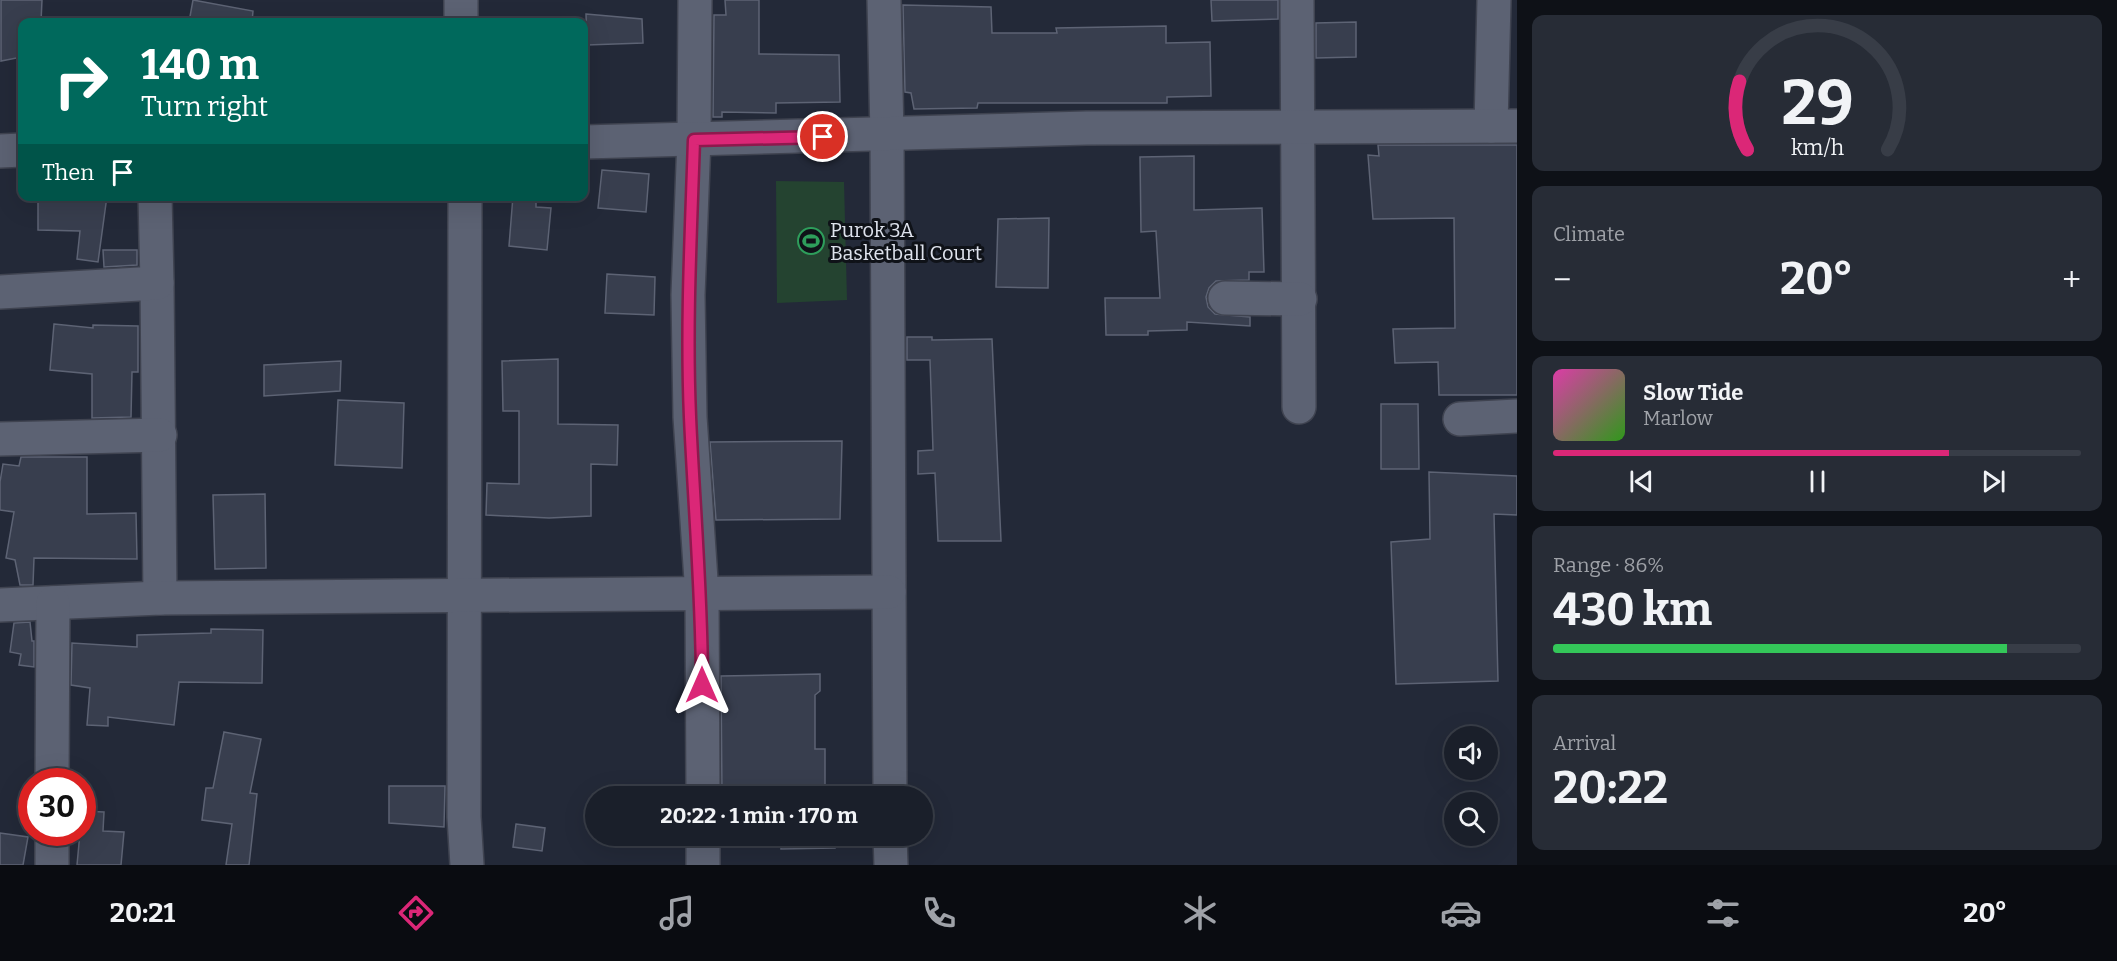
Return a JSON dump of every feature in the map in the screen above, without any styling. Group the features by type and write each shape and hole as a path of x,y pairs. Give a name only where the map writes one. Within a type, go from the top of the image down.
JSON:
{"street":[{"path":"461,0 462,18"},
{"path":"695,0 694,140 688,295 690,417 702,595 703,786"},
{"path":"884,0 887,135 890,786"},
{"path":"1297,0 1300,125 1299,407"},
{"path":"588,142 1087,128 1300,125 1504,126 1494,0"},
{"path":"0,151 18,150"},
{"path":"155,201 160,435 160,598"},
{"path":"465,201 464,817 467,865"},
{"path":"0,292 157,283"},
{"path":"1225,298 1300,299"},
{"path":"1460,419 1517,416"},
{"path":"0,439 160,435"},
{"path":"0,605 160,598 889,592"},
{"path":"52,768 53,603"},
{"path":"52,846 52,865"},
{"path":"703,846 703,865"},
{"path":"890,846 891,865"}],"green space":[{"name":"Purok 3A Basketball Court","path":"776,181 844,182 847,300 777,303"}],"building":[{"path":"1,0 42,0 41,18 18,18 18,58 1,61"},
{"path":"193,0 253,11 252,18 190,18"},
{"path":"725,0 759,0 759,54 839,55 840,102 776,103 776,113 722,112 722,117 713,117 714,15 726,15"},
{"path":"1211,0 1278,0 1278,19 1212,21"},
{"path":"903,5 991,7 992,33 1057,33 1056,28 1166,26 1166,43 1210,42 1211,96 1167,97 1167,103 978,103 977,108 914,109 911,93 905,92"},
{"path":"586,14 642,19 643,43 588,45 588,18"},
{"path":"1356,22 1356,57 1316,58 1316,23"},
{"path":"1378,145 1517,145 1517,395 1439,395 1438,362 1395,363 1393,329 1455,328 1454,218 1373,219 1368,155 1379,156"},
{"path":"1194,156 1194,210 1262,208 1264,272 1249,272 1249,280 1216,281 1209,288 1206,297 1208,307 1215,314 1250,317 1250,326 1187,322 1187,330 1148,331 1148,335 1106,335 1105,298 1160,298 1156,231 1141,232 1140,157"},
{"path":"602,170 649,174 646,212 598,208"},
{"path":"38,201 106,201 98,262 77,259 80,231 38,230"},
{"path":"513,201 536,201 536,207 551,208 547,250 509,246"},
{"path":"1049,218 1048,288 996,287 998,219"},
{"path":"103,250 137,250 137,265 104,267"},
{"path":"607,274 655,277 654,315 605,313"},
{"path":"54,324 93,328 93,325 138,326 138,372 132,372 131,417 92,418 92,374 50,370"},
{"path":"907,337 932,337 932,340 992,339 1001,541 938,541 935,473 918,474 918,451 933,450 930,360 907,360"},
{"path":"558,359 558,424 618,425 617,465 591,464 591,516 549,518 486,515 487,483 519,484 519,411 503,411 502,361"},
{"path":"341,361 340,391 264,396 264,365"},
{"path":"338,400 404,403 402,468 335,465"},
{"path":"1381,404 1418,404 1419,469 1381,469"},
{"path":"842,441 840,519 716,520 710,442"},
{"path":"21,457 87,457 87,514 136,513 137,559 34,558 33,585 20,585 15,560 6,558 14,512 0,510 0,482 3,464 19,466"},
{"path":"1429,472 1517,476 1517,515 1494,514 1498,681 1396,684 1391,542 1430,539"},
{"path":"265,494 266,568 215,569 213,495"},
{"path":"30,622 32,641 34,641 34,667 19,665 21,654 10,652 14,623"},
{"path":"211,629 263,630 262,683 179,682 174,725 108,717 108,726 87,725 90,688 71,685 72,643 137,647 137,635 211,633"},
{"path":"820,674 820,691 815,695 815,749 825,749 825,786 722,786 721,676"},
{"path":"224,732 261,739 250,793 257,794 249,865 226,865 232,824 202,820 206,788 213,788"},
{"path":"389,786 445,786 444,827 389,823"},
{"path":"96,812 104,812 103,831 124,832 121,865 77,865 79,846 96,846"},
{"path":"516,824 545,828 542,851 513,847"},
{"path":"0,833 18,836 18,846 26,846 23,865 0,865"},
{"path":"781,846 835,846 835,848 781,849"}],"place":[{"name":"Purok 3A Basketball Court","path":"811,241"}],"route":[{"path":"702,685 702,595 690,417 688,295 694,140 823,137"}]}
